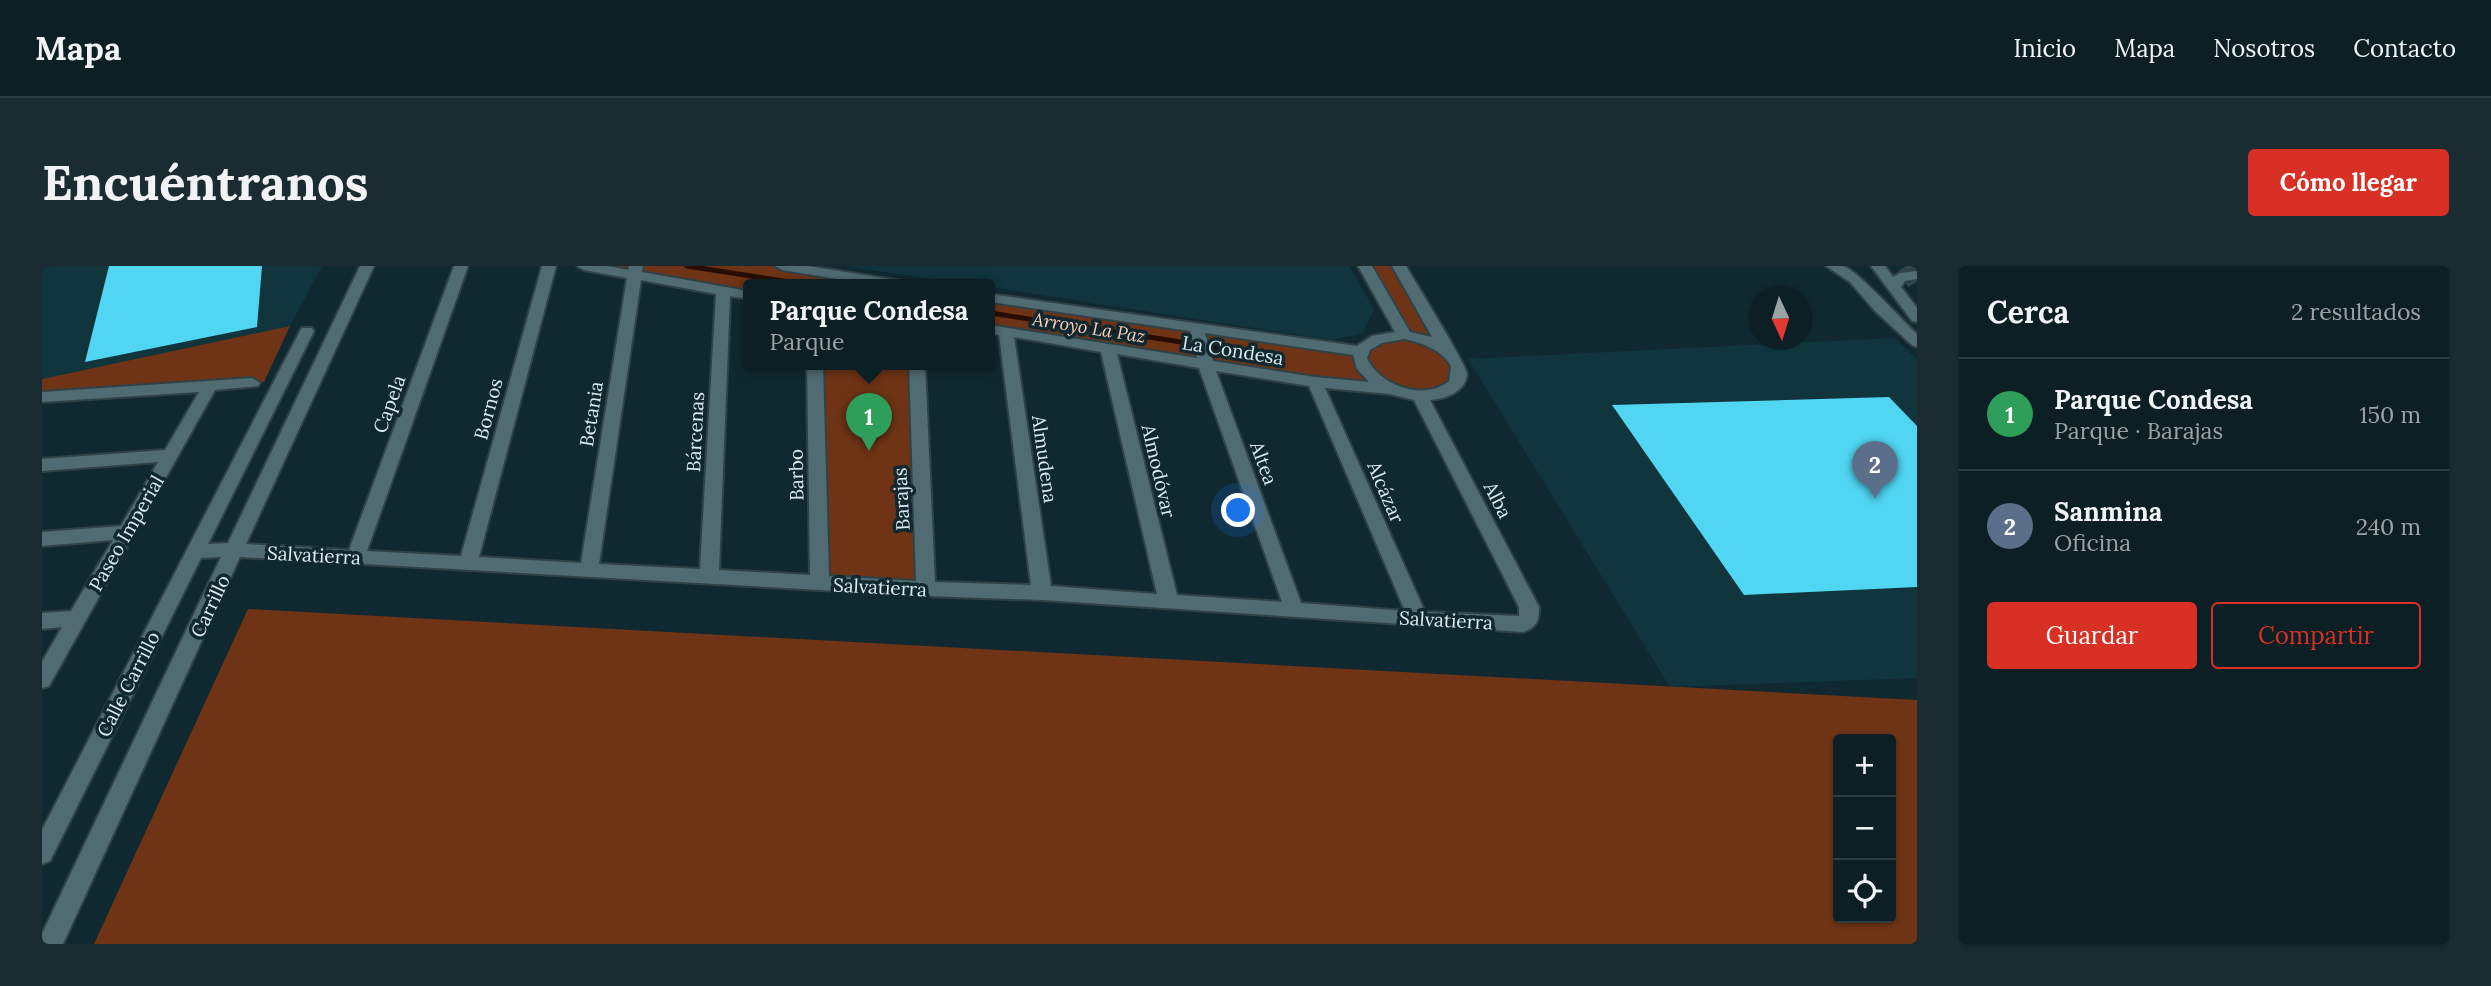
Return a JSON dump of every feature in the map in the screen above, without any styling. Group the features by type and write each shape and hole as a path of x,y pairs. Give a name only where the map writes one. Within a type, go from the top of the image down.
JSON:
{"street":[{"name":"Carrillo","path":"50,944 236,550 366,266"},
{"name":"Capela","path":"356,557 461,266"},
{"name":"Bornos","path":"468,563 549,266"},
{"path":"584,266 635,270 743,294"},
{"path":"782,266 864,279"},
{"path":"1365,266 1404,335"},
{"path":"1399,266 1461,369 1461,378 1447,391 1420,396"},
{"path":"1833,266 1855,279 1880,308 1917,342"},
{"path":"1878,266 1895,285 1905,305 1917,318"},
{"path":"1908,266 1917,267"},
{"name":"Betania","path":"589,569 635,270"},
{"path":"1895,285 1900,277 1917,275"},
{"name":"Bárcenas","path":"709,576 723,290"},
{"name":"La Condesa","path":"995,299 1197,330 1360,351"},
{"name":"Altea","path":"1197,330 1206,365 1294,610"},
{"path":"236,550 196,551 307,331"},
{"name":"La Condesa","path":"998,331 1315,382 1388,388 1420,396"},
{"name":"Almudena","path":"998,331 1042,593"},
{"path":"1388,388 1364,371 1359,361 1360,351 1369,342 1384,336 1404,335 1435,344 1448,351"},
{"name":"Almodóvar","path":"1108,349 1169,602"},
{"name":"Barbo","path":"815,370 820,583"},
{"name":"Barajas","path":"916,370 926,589"},
{"name":"Alcázar","path":"1315,382 1418,619"},
{"path":"42,397 252,383"},
{"name":"Paseo Imperial","path":"42,680 210,386"},
{"name":"Alba","path":"1420,396 1529,607 1529,620 1523,624"},
{"path":"42,465 171,455"},
{"path":"42,539 127,532"},
{"name":"Salvatierra","path":"236,550 926,589 1042,593 1523,624"},
{"name":"Calle Carrillo","path":"42,853 196,551"},
{"path":"42,621 77,618"}],"shaded area":[{"path":"42,266 322,266 290,326 42,379"},
{"path":"582,266 782,266 864,279 743,279 743,294"},
{"path":"843,266 1349,266 1374,309 1363,333 1332,340 995,288 995,279 931,279"},
{"path":"1365,266 1399,266 1461,378 1434,395 1206,365 995,330 995,299 1360,351 1369,342 1403,335"},
{"path":"290,326 264,382 42,397 42,379"},
{"path":"1894,338 1917,359 1917,678 1670,687 1468,359 1749,345 1749,350 1812,350 1812,342"},
{"path":"815,370 917,370 926,589 820,583"},
{"path":"248,609 1917,700 1917,944 94,944"}],"building":[{"path":"109,266 262,266 257,327 85,362"},
{"path":"1889,397 1917,426 1917,587 1744,595 1612,405"}],"waterway":[{"name":"Arroyo La Paz","path":"687,266 770,279"},
{"name":"Arroyo La Paz","path":"995,314 1188,343"},
{"name":"Arroyo La Paz","path":"1214,347 1276,357"}],"tunnel":[{"path":"1906,266 1917,283"}],"place":[{"name":"Parque Condesa","path":"869,451"},
{"name":"Sanmina","path":"1875,499"}]}
